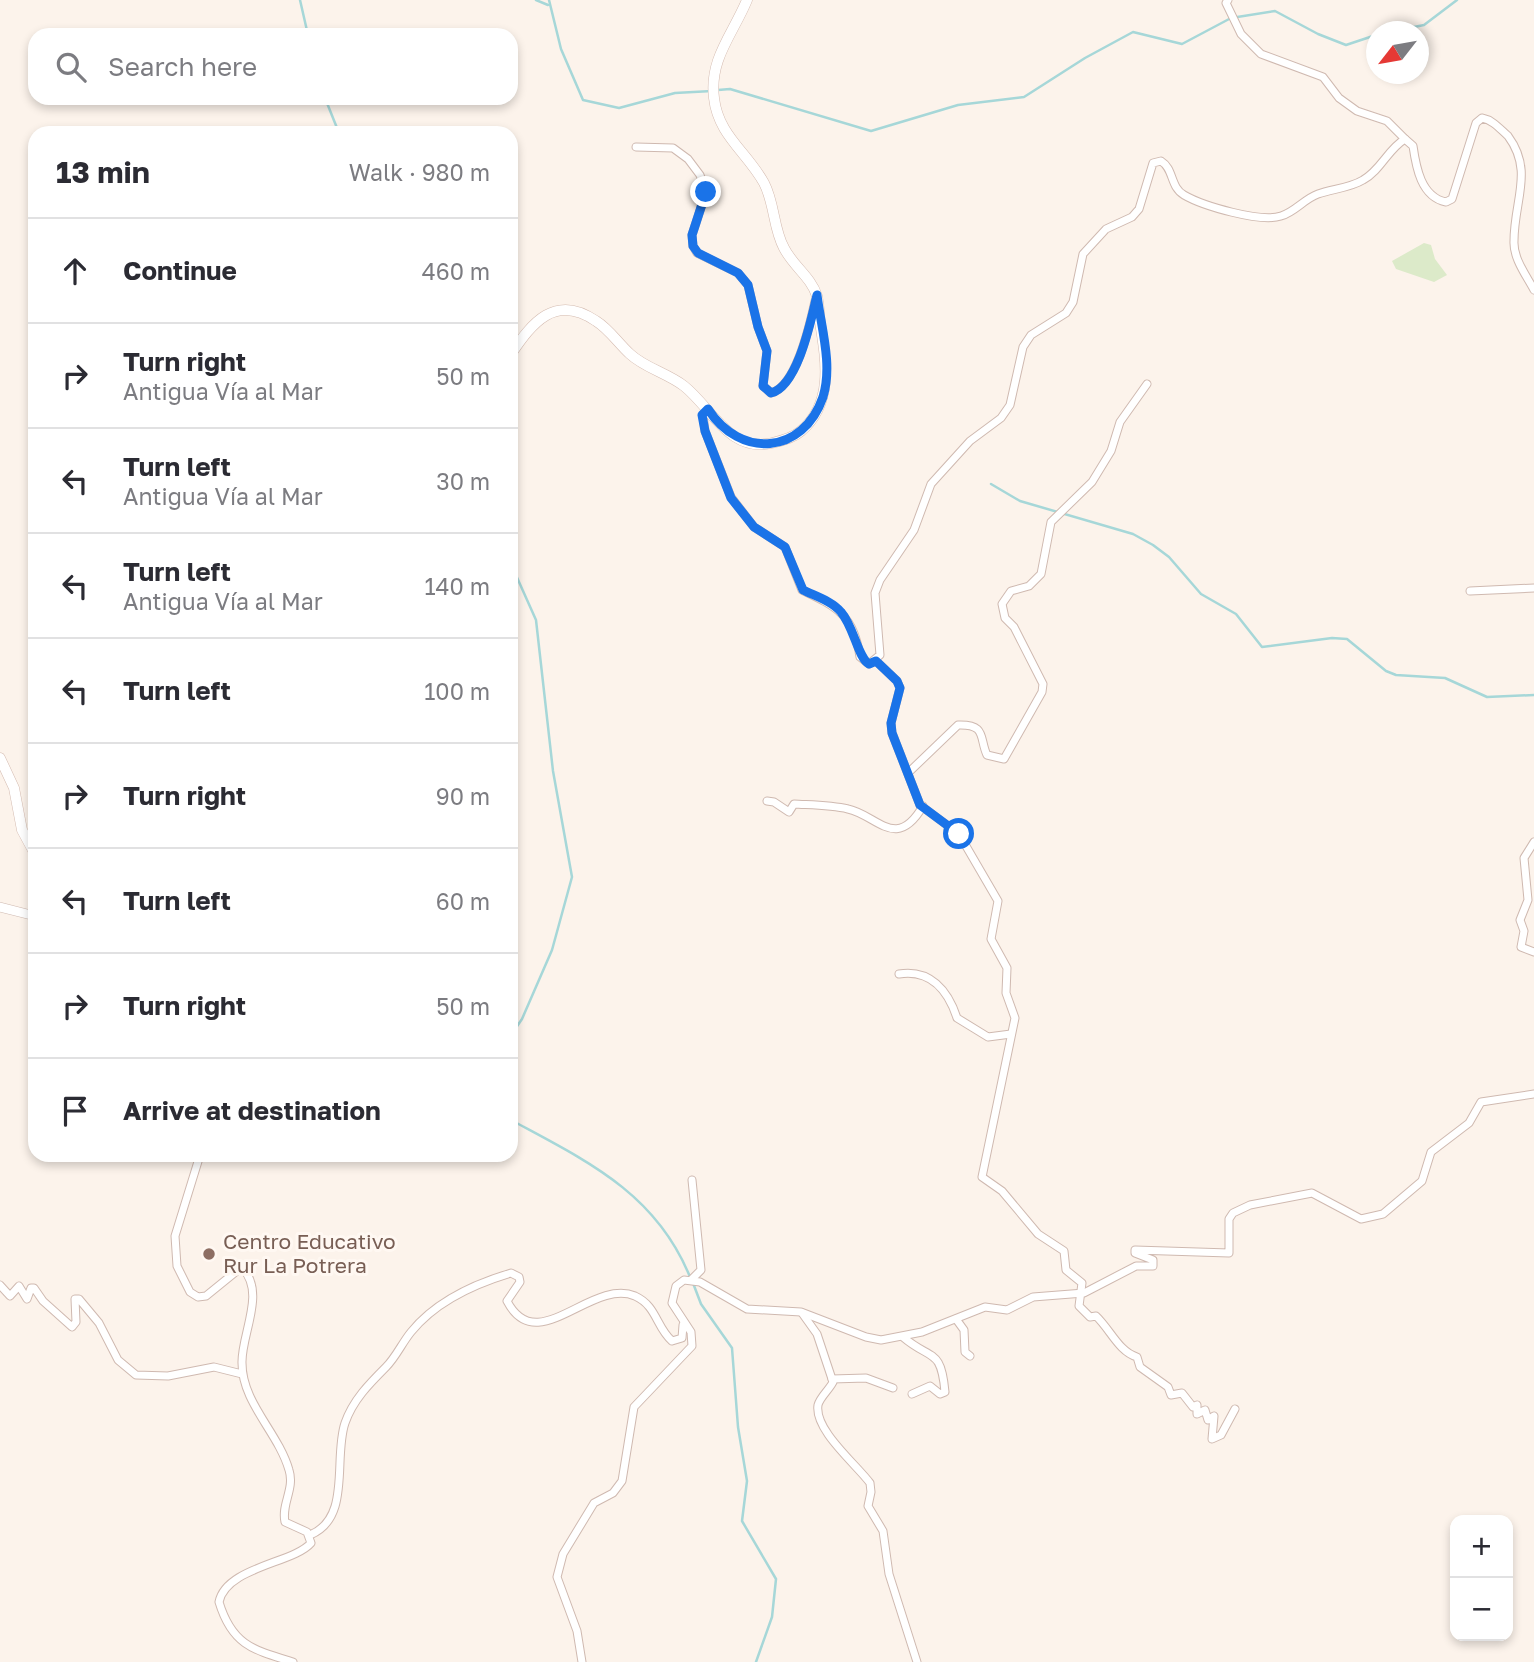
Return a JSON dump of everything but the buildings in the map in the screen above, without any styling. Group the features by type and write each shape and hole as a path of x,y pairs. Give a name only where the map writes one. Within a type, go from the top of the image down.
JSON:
{"main road":[{"path":"518,343 529,326 539,318 556,310 576,313 594,319 632,356 680,383 708,409 717,424 732,436 748,443 763,445 800,432 823,396 827,374 817,295 783,247 776,214 764,183 719,124 714,91 714,63 747,0"},
{"path":"0,758 14,788 28,845"}],"street":[{"path":"1228,0 1226,3 1241,34 1261,54 1323,77 1339,98 1357,111 1387,121 1413,146 1417,172 1424,185 1440,201 1451,199 1476,123 1482,118 1490,120 1520,146 1527,163 1528,181 1513,242 1516,256 1534,290"},
{"path":"708,409 702,415 705,431 737,506 759,531 785,547 803,590 839,609 856,637 860,657 869,664 876,661 880,655 875,593 914,530 931,484 962,449 1006,411 1014,393 1023,347 1031,335 1066,313 1073,302 1083,254 1106,229 1132,217 1139,209 1153,163 1161,161 1167,164 1174,185 1187,197 1247,215 1271,219 1285,215 1315,195 1363,181 1381,166 1405,139"},
{"path":"636,147 673,148 688,159 701,175 706,192 692,235 693,246 698,253 738,273 748,285 767,351 763,386 771,393 778,390 802,353 817,295"},
{"path":"908,773 958,725 973,727 981,732 987,755 1004,759 1011,750 1042,692 1043,684 1014,627 1005,618 1002,604 1011,592 1037,581 1043,569 1046,534 1051,522 1092,482 1111,451 1120,422 1147,384"},
{"path":"1470,591 1534,588"},
{"path":"876,661 897,681 900,688 891,723 892,733 916,798 959,834 998,901 991,939 1007,968 1006,993 1015,1018 988,1156 981,1174 1002,1191 1038,1234 1063,1251 1066,1270 1082,1283 1079,1306 1090,1317 1096,1316 1107,1326 1127,1354 1137,1356 1139,1367 1168,1387 1171,1395 1182,1393 1193,1407 1197,1405 1197,1414 1205,1410 1208,1420 1214,1416 1212,1439 1221,1435 1235,1409"},
{"path":"766,801 789,813 794,804 847,808 881,827 894,828 909,824 923,806"},
{"path":"1534,842 1524,858 1528,900 1520,919 1524,931 1521,947 1534,952"},
{"path":"0,907 28,914"},
{"path":"899,974 912,972 926,975 941,986 952,1003 957,1018 988,1037 1011,1034"},
{"path":"688,1280 747,1309 801,1312 874,1340 903,1337 985,1307 1007,1310 1033,1297 1091,1291 1136,1266 1153,1266 1153,1260 1135,1253 1135,1250 1228,1253 1228,1220 1242,1207 1312,1193 1361,1219 1383,1214 1422,1181 1431,1153 1469,1123 1481,1102 1534,1094"},
{"path":"198,1162 175,1236 177,1266 190,1292 198,1297 206,1296 238,1270 246,1271 251,1288 250,1321 241,1359 242,1374 253,1403 276,1436 290,1472 291,1491 285,1522 310,1535"},
{"path":"582,1662 577,1631 557,1577 558,1570 563,1555 594,1503 613,1493 622,1481 631,1416 635,1407 692,1346 691,1332 683,1324 672,1303 676,1286 701,1270 692,1181"},
{"path":"310,1535 323,1528 334,1514 344,1424 354,1404 365,1387 392,1360 411,1332 430,1313 459,1293 511,1273 520,1282 507,1301 517,1315 527,1321 550,1321 601,1296 618,1292 637,1297 649,1306 672,1342 683,1336 683,1324"},
{"path":"0,1285 10,1296 19,1286 27,1299 31,1288 34,1288 43,1301 72,1327 76,1322 75,1299 79,1299 99,1323 118,1360 136,1375 168,1376 214,1367 242,1374"},
{"path":"801,1312 817,1334 832,1379 829,1391 819,1402 820,1420 829,1436 870,1483 868,1506 883,1531 889,1574 917,1662"},
{"path":"956,1319 964,1330 965,1352 970,1356"},
{"path":"903,1337 934,1356 941,1363 944,1374 945,1392 940,1394 930,1386 912,1394"},
{"path":"832,1379 866,1378 893,1388"},
{"path":"293,1662 253,1649 234,1635 226,1623 219,1602 225,1588 247,1573 307,1547 311,1542 310,1535"}],"green space":[{"path":"1424,243 1431,245 1435,259 1447,275 1434,282 1396,269 1392,261"}],"waterway":[{"path":"300,0 306,28"},
{"path":"536,0 548,5"},
{"path":"549,0 561,49 583,100 619,108 675,93 712,91"},
{"path":"1429,21 1457,0"},
{"path":"718,90 730,89 871,131 958,105 1024,97 1085,58 1133,32 1182,44 1231,18 1275,11 1318,34 1346,45 1366,38"},
{"path":"328,105 336,126"},
{"path":"991,484 1020,501 1133,534 1153,545 1169,557 1201,594 1236,614 1262,647 1332,638 1347,639 1386,671 1396,675 1445,678 1487,697 1534,695"},
{"path":"518,580 536,620 553,771 572,877 552,950 518,1025"},
{"path":"518,1124 592,1166 638,1201 676,1248 690,1277"},
{"path":"693,1283 701,1304 732,1348 738,1427 747,1481 742,1521 776,1579 772,1617 756,1662"}],"place":[{"name":"Centro Educativo Rur La Potrera","path":"209,1254"}],"route":[{"path":"706,192 692,235 693,246 698,253 738,273 748,285 767,351 763,386 766,391 774,393 778,390 802,353 817,295 827,374 823,396 811,420 800,432 787,439 763,445 748,443 732,436 717,424 708,409 702,415 705,431 731,498 754,527 785,547 798,584 803,590 830,603 845,616 856,637 860,657 864,662 869,664 876,661 897,681 900,695 891,723 892,733 900,748 916,798 920,805 935,813 950,829 959,834"}]}
